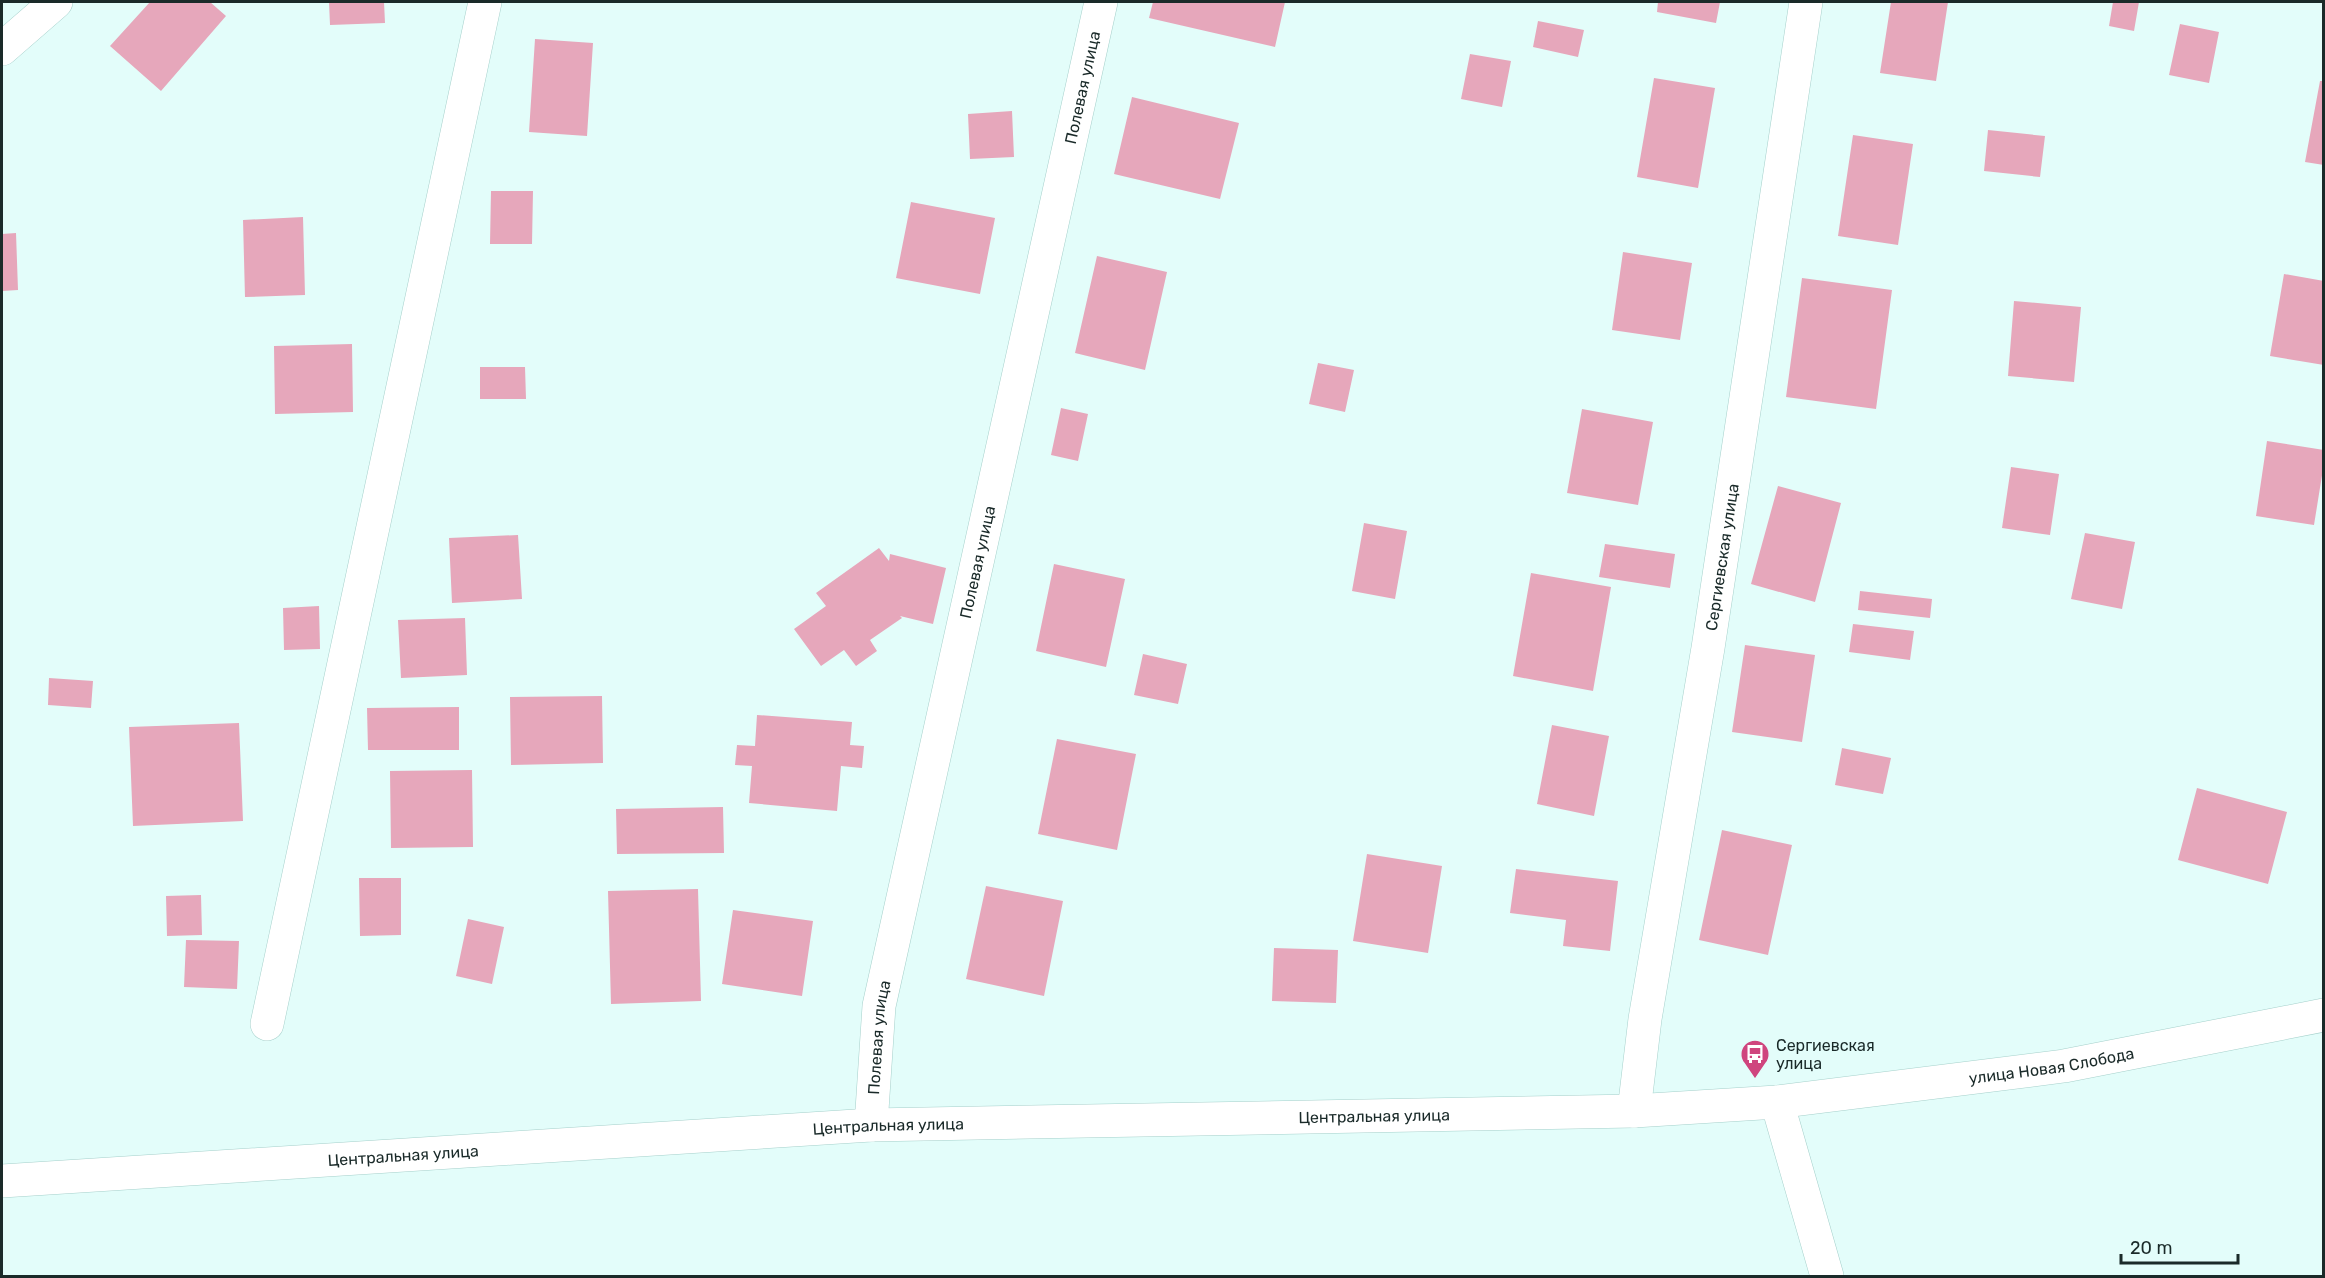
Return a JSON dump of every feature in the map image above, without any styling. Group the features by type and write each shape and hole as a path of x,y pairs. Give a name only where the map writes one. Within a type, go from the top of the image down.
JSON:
{"street":[{"path":"2,49 56,2"},
{"path":"267,1024 485,2"},
{"name":"Полевая улица","path":"872,1125 879,1006 1101,2"},
{"name":"Сергиевская улица","path":"1634,1111 1645,1019 1708,648 1806,2"},
{"name":"улица Новая Слобода","path":"1777,1102 2064,1066 2324,1016"},
{"path":"1777,1102 1827,1276"},
{"name":"Центральная улица","path":"2,1181 872,1125 1634,1111 1777,1102"}],"building":[{"path":"150,2 210,2 226,16 161,91 110,46"},
{"path":"329,2 384,2 385,23 330,25"},
{"path":"1153,2 1285,2 1275,47 1149,18"},
{"path":"1658,2 1720,2 1716,23 1657,12"},
{"path":"1891,2 1948,2 1936,81 1880,73"},
{"path":"2113,2 2139,2 2134,31 2109,26"},
{"path":"1538,21 1584,30 1578,57 1533,47"},
{"path":"2180,24 2219,32 2209,83 2169,75"},
{"path":"535,39 593,43 587,136 529,132"},
{"path":"1470,54 1511,61 1502,107 1461,99"},
{"path":"1654,78 1715,88 1698,188 1637,177"},
{"path":"2320,81 2324,81 2324,165 2305,162"},
{"path":"1132,97 1239,123 1220,199 1114,174"},
{"path":"1012,111 1014,157 970,159 968,114"},
{"path":"1988,130 2045,136 2040,177 1984,171"},
{"path":"1853,135 1913,144 1898,245 1838,236"},
{"path":"491,191 533,191 532,244 490,244"},
{"path":"911,202 995,218 980,294 896,278"},
{"path":"303,217 305,295 245,297 243,220"},
{"path":"16,233 18,290 2,291 2,234"},
{"path":"1623,252 1692,263 1680,340 1612,330"},
{"path":"1097,256 1167,272 1145,370 1075,353"},
{"path":"2284,274 2324,281 2324,365 2270,356"},
{"path":"1802,278 1892,290 1876,409 1786,397"},
{"path":"2014,301 2081,307 2074,382 2008,376"},
{"path":"352,344 353,412 275,414 274,346"},
{"path":"1318,363 1354,370 1345,412 1309,404"},
{"path":"480,367 525,367 526,399 480,399"},
{"path":"1061,408 1088,414 1078,461 1051,455"},
{"path":"1582,409 1653,422 1638,505 1567,493"},
{"path":"2267,441 2324,450 2314,525 2256,516"},
{"path":"2011,467 2059,474 2050,535 2002,528"},
{"path":"1778,486 1841,503 1815,602 1751,584"},
{"path":"1364,523 1407,531 1395,599 1352,591"},
{"path":"2085,533 2135,542 2122,609 2071,599"},
{"path":"518,535 522,599 452,603 449,538"},
{"path":"1605,544 1675,554 1670,588 1599,577"},
{"path":"879,548 889,561 890,554 946,568 933,624 900,616 902,618 870,640 877,651 856,666 844,650 821,666 794,629 826,606 816,593"},
{"path":"1054,564 1125,579 1106,667 1036,651"},
{"path":"1531,573 1611,587 1593,691 1513,676"},
{"path":"1860,591 1932,599 1930,618 1858,610"},
{"path":"319,606 320,649 284,650 283,608"},
{"path":"465,618 467,675 401,678 398,620"},
{"path":"1853,624 1914,631 1910,660 1849,652"},
{"path":"1745,645 1815,655 1802,742 1732,732"},
{"path":"1143,654 1187,664 1178,704 1134,695"},
{"path":"49,678 93,681 91,708 48,705"},
{"path":"602,696 603,763 511,765 510,697"},
{"path":"459,707 459,750 368,750 367,708"},
{"path":"757,715 852,722 850,745 864,746 862,768 841,766 837,811 749,803 752,766 735,765 737,745 755,746"},
{"path":"239,723 243,821 133,826 129,727"},
{"path":"1552,725 1609,736 1594,816 1537,804"},
{"path":"1057,739 1136,754 1117,850 1038,834"},
{"path":"1842,748 1891,758 1883,794 1835,785"},
{"path":"472,770 473,847 391,848 390,771"},
{"path":"2197,788 2287,812 2268,884 2178,860"},
{"path":"723,807 724,853 617,854 616,809"},
{"path":"1722,830 1792,845 1768,955 1699,940"},
{"path":"1367,854 1442,866 1428,953 1353,941"},
{"path":"1516,869 1618,881 1610,951 1563,946 1566,920 1510,913"},
{"path":"359,878 401,878 401,935 360,936"},
{"path":"986,886 1063,901 1044,996 966,979"},
{"path":"698,889 701,1001 611,1004 608,891"},
{"path":"201,895 202,935 167,936 166,896"},
{"path":"733,910 813,921 802,996 722,984"},
{"path":"468,919 504,927 492,984 456,976"},
{"path":"186,940 239,941 237,989 184,987"},
{"path":"1274,948 1338,950 1336,1003 1272,1001"}],"place":[{"name":"Сергиевская улица","path":"1755,1080"}]}
